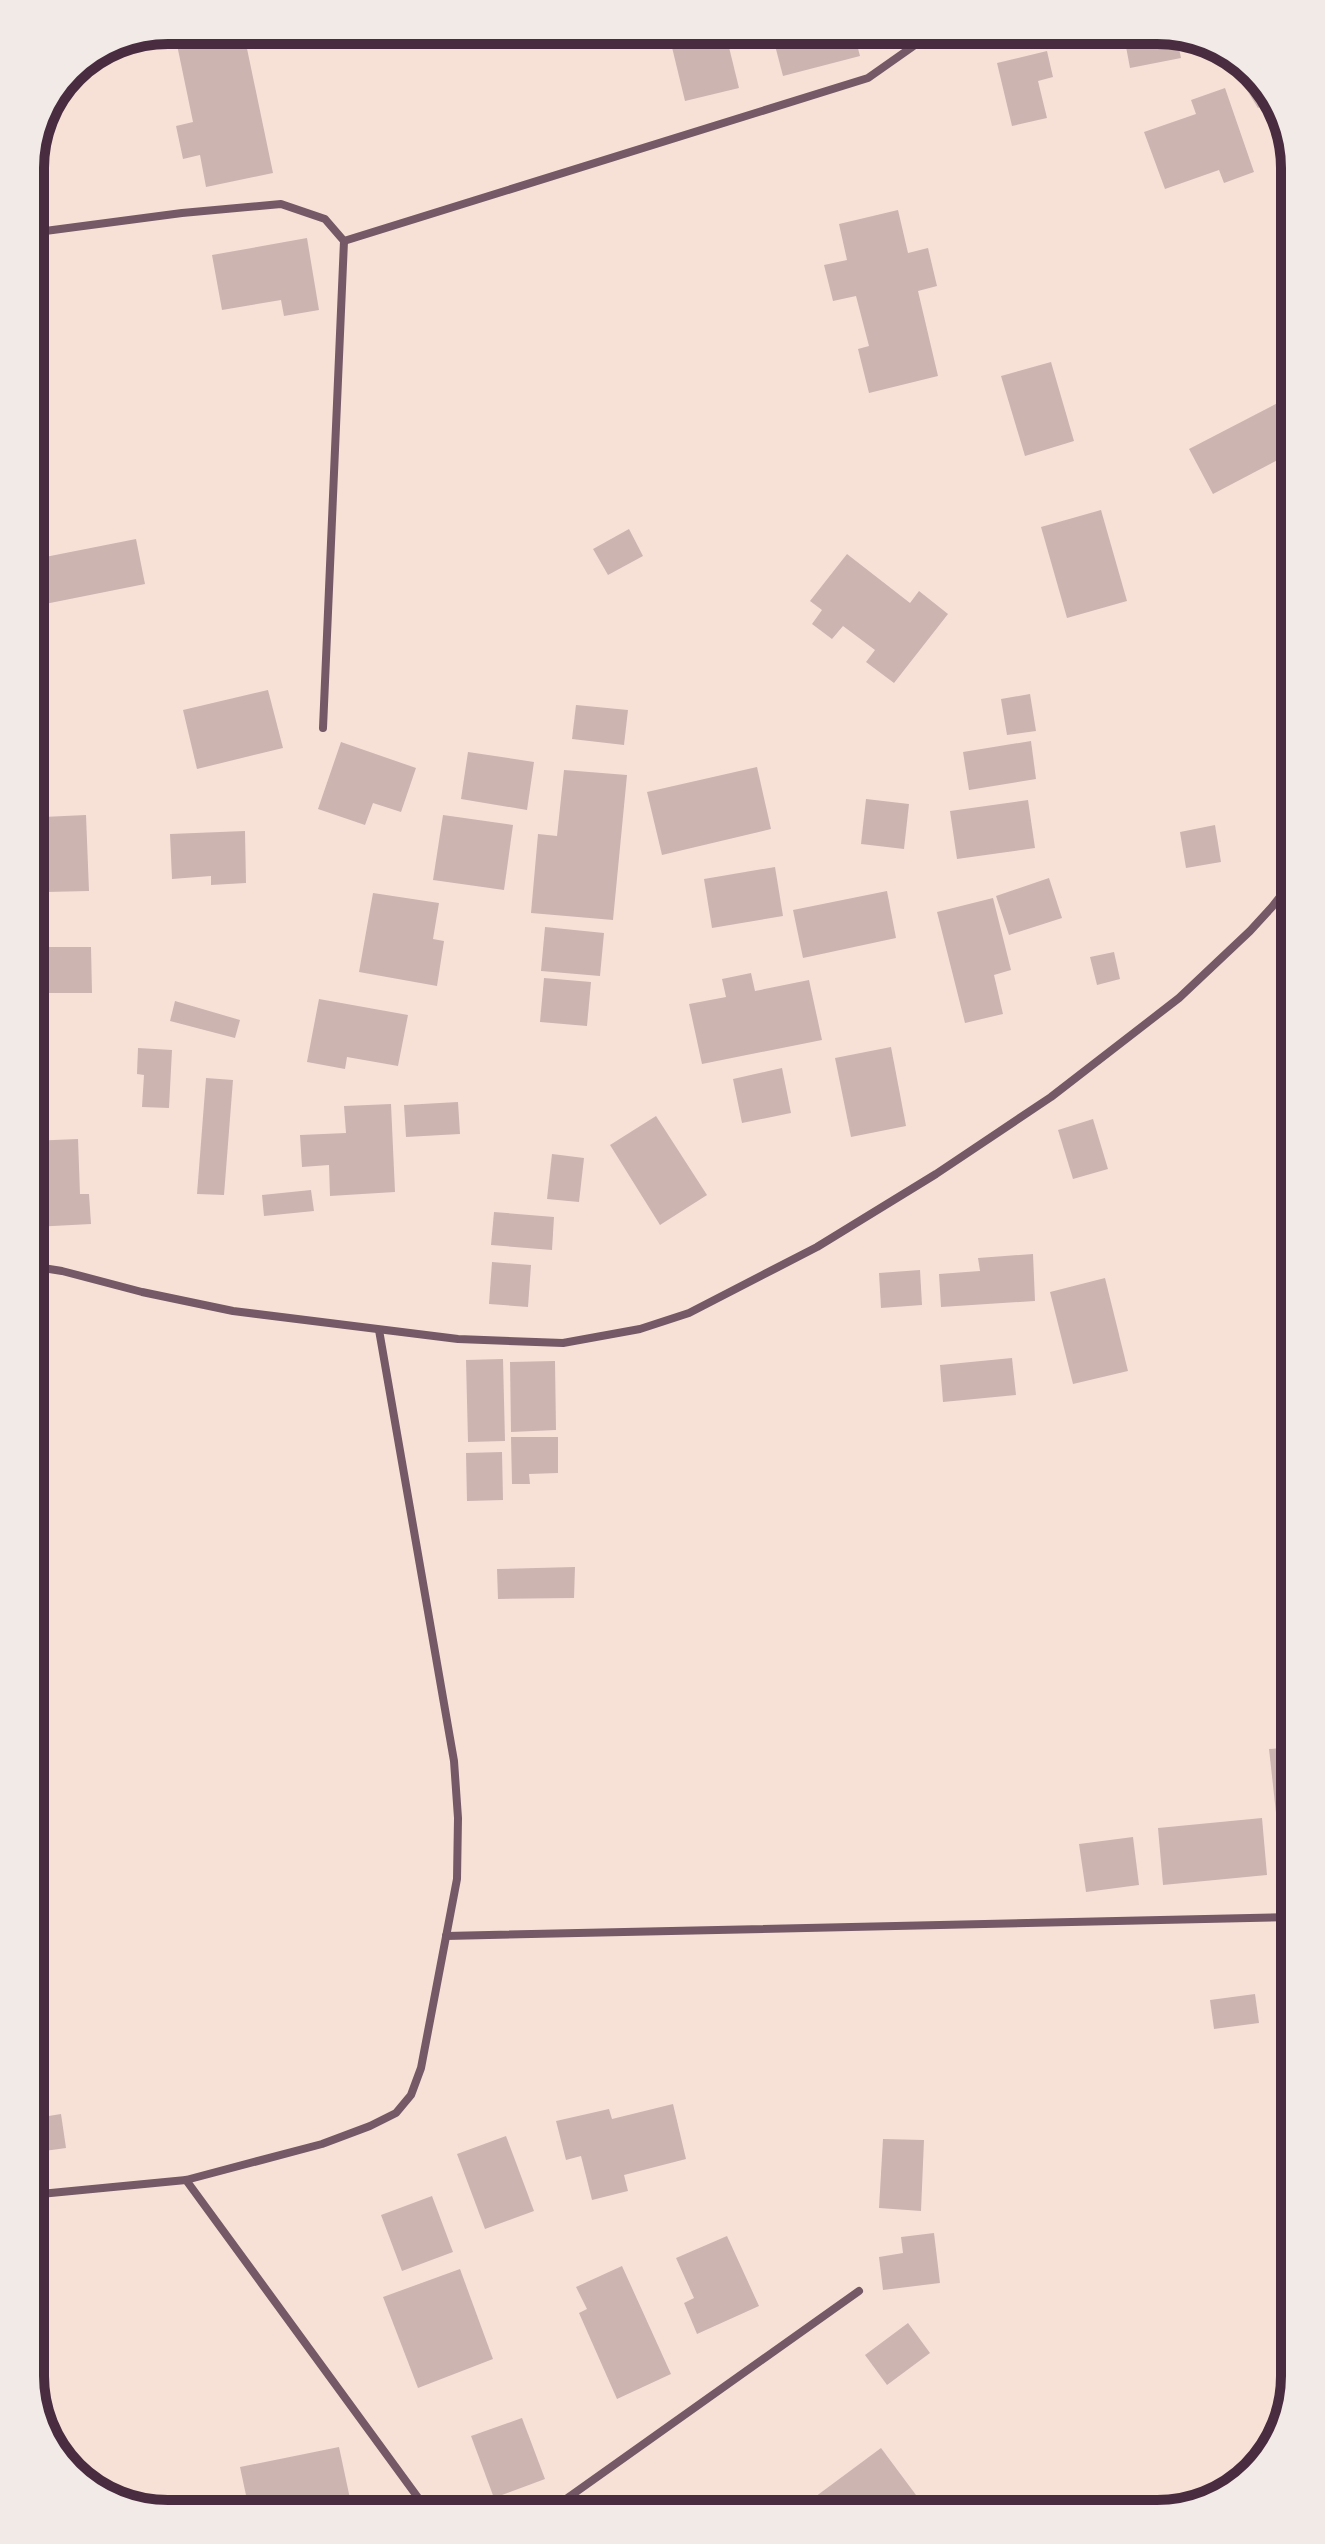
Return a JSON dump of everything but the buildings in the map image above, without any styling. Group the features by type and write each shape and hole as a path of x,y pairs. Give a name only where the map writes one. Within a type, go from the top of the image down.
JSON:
{"street":[{"path":"344,241 868,78 916,44"},
{"path":"44,231 281,204 325,219 344,241 323,728"},
{"path":"44,1268 233,1311 458,1339 563,1343 640,1329 689,1313 817,1247 936,1174 1051,1097 1179,998 1250,931 1281,896"},
{"path":"44,2194 186,2180 322,2144 396,2113 411,2095 421,2068 457,1879 458,1818 454,1761 379,1330"},
{"path":"446,1936 1281,1917"},
{"path":"186,2180 420,2500"},
{"path":"565,2500 859,2291"}]}
